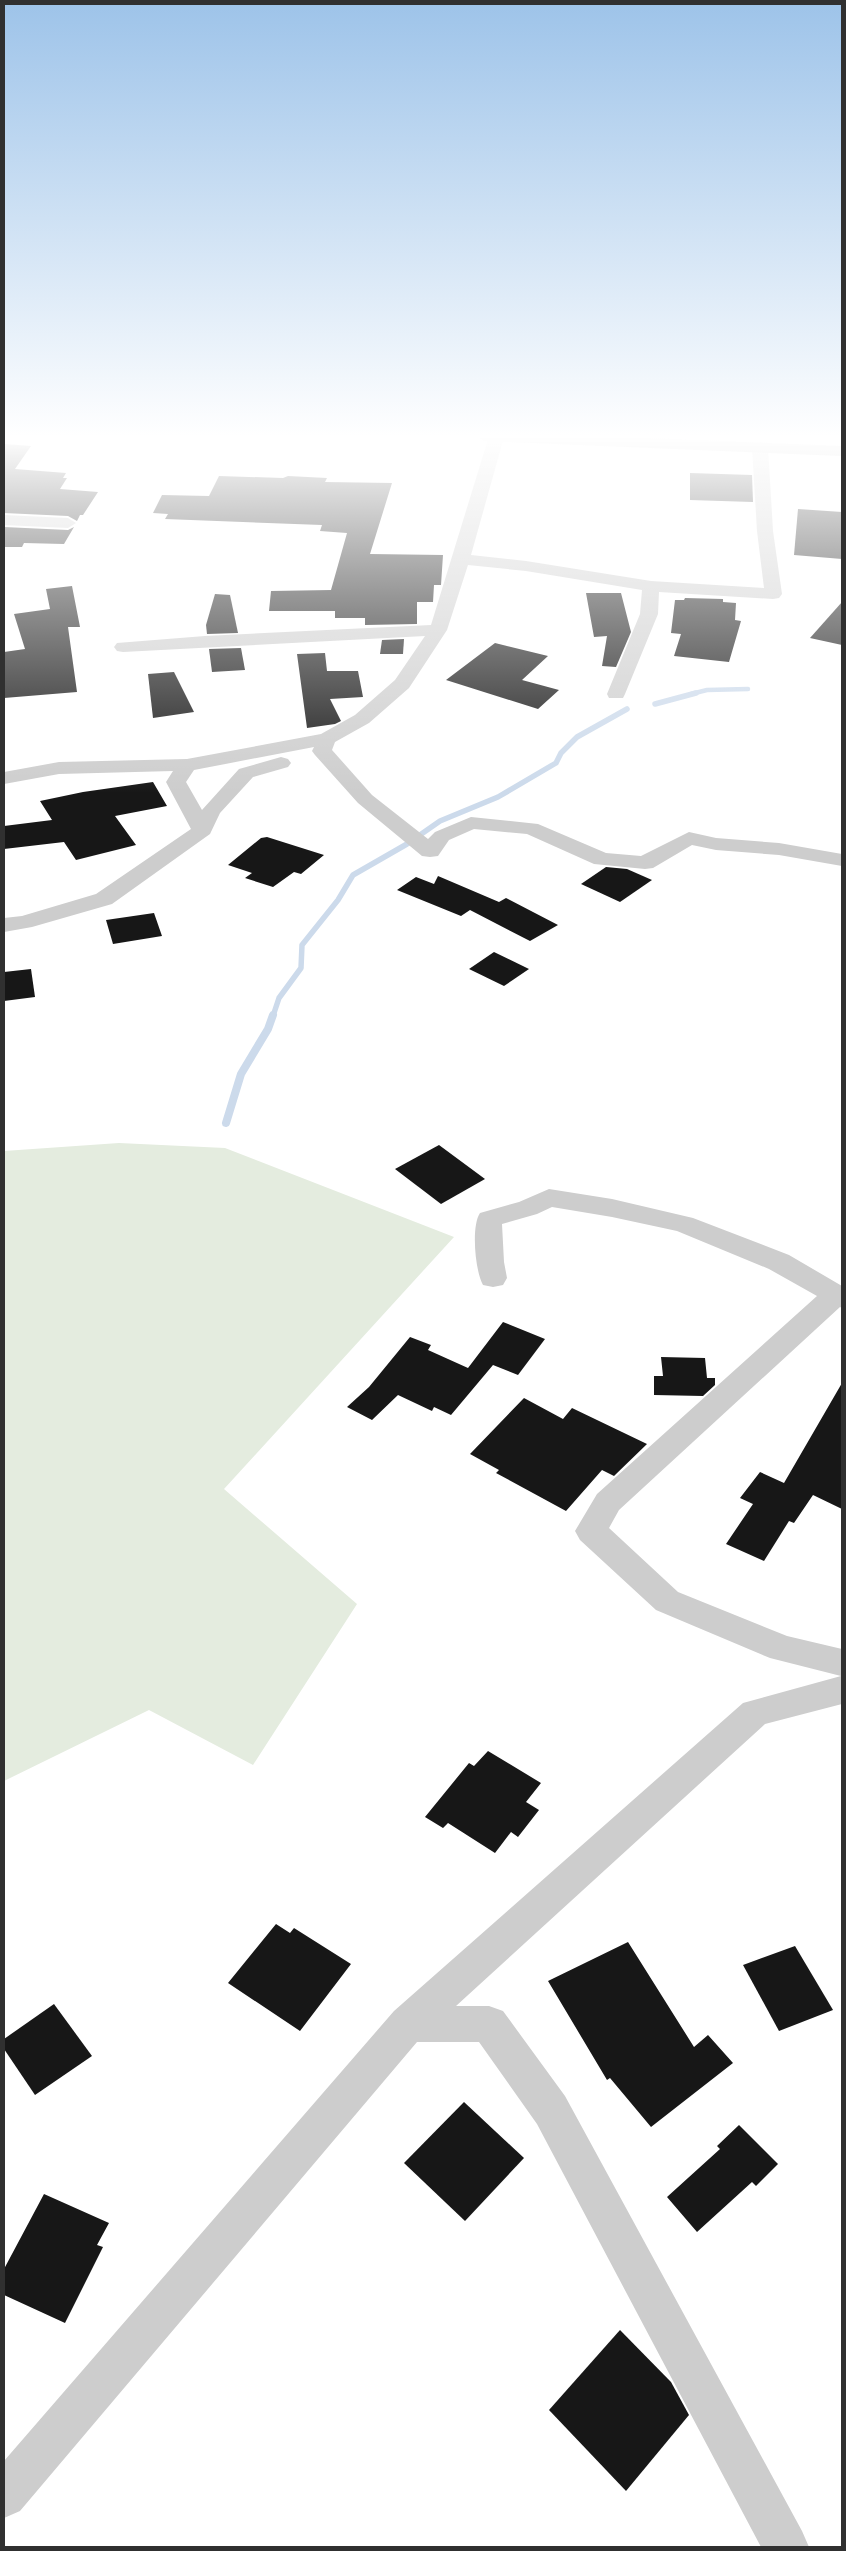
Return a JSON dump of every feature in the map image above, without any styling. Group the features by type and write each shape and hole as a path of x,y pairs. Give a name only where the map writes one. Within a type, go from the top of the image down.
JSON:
{"street":[{"path":"4,925 24,922 104,899 202,830 201,828 212,810 246,773 282,763 327,740 362,719 402,684 438,630 462,555"},
{"path":"461,559 526,566 650,586 773,594 768,555"},
{"path":"616,694 649,614 650,586"},
{"path":"123,647 205,641 438,630"},
{"path":"4,778 58,768 187,765 327,740"},
{"path":"327,740 322,751 365,799 430,850 442,836 471,823 532,828 602,859 645,863 689,838 716,844 779,849 842,860"},
{"path":"187,765 176,782 201,828"},
{"path":"493,1278 489,1219 528,1208 549,1198 612,1208 684,1224 779,1262 839,1297 608,1502 591,1531 668,1601 782,1648 842,1663"},
{"path":"4,2495 408,2024 754,1713 842,1690"},
{"path":"408,2024 489,2024 551,2110 786,2547"}],"shaded area":[{"path":"119,1143 225,1148 454,1237 224,1489 357,1604 253,1765 149,1710 4,1781 4,1151"}],"building":[{"path":"341,555 443,555 441,585 434,585 433,602 417,602 417,624 365,625 365,618 335,618 335,611 269,611 271,591 331,590"},
{"path":"795,555 842,555 842,559"},
{"path":"72,586 80,627 68,627 77,692 4,698 4,652 25,649 14,614 50,609 46,589"},
{"path":"586,593 621,593 631,632 616,667 602,666 607,636 594,637"},
{"path":"215,594 230,595 238,633 207,634 206,625"},
{"path":"685,598 723,599 723,602 736,603 735,620 741,621 729,662 674,656 681,634 671,633 675,600 684,600"},
{"path":"842,602 842,645 810,638"},
{"path":"404,639 403,654 380,654 382,640"},
{"path":"495,643 548,656 522,680 559,690 538,709 446,680"},
{"path":"241,648 245,670 212,672 209,649"},
{"path":"325,653 327,671 358,671 363,697 330,699 341,721 335,724 307,728 297,654"},
{"path":"174,672 194,712 153,718 148,674"},
{"path":"153,782 167,806 115,816 136,845 76,860 64,842 4,849 4,826 52,820 40,801 83,792"},
{"path":"267,837 324,855 301,874 294,872 273,887 245,878 252,873 228,865 261,838"},
{"path":"606,867 627,869 652,880 620,902 581,884"},
{"path":"438,876 499,902 506,898 558,925 530,941 470,910 461,916 397,890 416,877 434,884"},
{"path":"154,913 162,936 113,944 106,920"},
{"path":"494,952 529,969 504,986 469,969"},
{"path":"31,969 35,997 4,1001 4,972"},
{"path":"439,1145 485,1179 441,1204 395,1169"},
{"path":"503,1322 545,1339 518,1375 493,1365 451,1415 434,1407 432,1411 398,1395 372,1420 347,1407 369,1387 410,1337 431,1345 428,1350 468,1368"},
{"path":"661,1357 705,1358 707,1378 715,1378 715,1385 703,1396 654,1395 654,1376 663,1376"},
{"path":"842,1383 842,1509 813,1495 794,1523 789,1521 764,1561 726,1544 753,1504 740,1498 760,1472 784,1483"},
{"path":"524,1398 563,1419 572,1408 647,1444 614,1476 602,1470 566,1511 496,1473 499,1470 470,1454"},
{"path":"488,1751 541,1783 526,1802 539,1810 518,1837 511,1832 495,1853 448,1823 443,1828 425,1817 469,1763 474,1766"},
{"path":"276,1924 290,1933 294,1928 351,1964 300,2031 228,1983"},
{"path":"628,1942 694,2047 708,2035 733,2063 651,2127 610,2078 607,2080 548,1981"},
{"path":"795,1946 833,2010 779,2031 743,1965"},
{"path":"54,2004 92,2056 35,2095 4,2049 4,2039"},
{"path":"464,2102 524,2158 465,2221 404,2163"},
{"path":"739,2125 778,2164 756,2186 752,2182 697,2232 667,2197 720,2149 717,2146"},
{"path":"44,2194 109,2223 97,2245 103,2247 65,2323 4,2295 4,2269"},
{"path":"620,2330 671,2382 689,2415 626,2491 549,2410"}],"waterway":[{"path":"691,694 707,690 748,689"},
{"path":"655,704 696,693"},
{"path":"273,1016 279,998 301,968 302,945 338,900 353,875 407,844 440,821 498,797 556,763 561,753 577,737 627,709"},
{"path":"226,1123 241,1074 268,1029 273,1015"}]}
